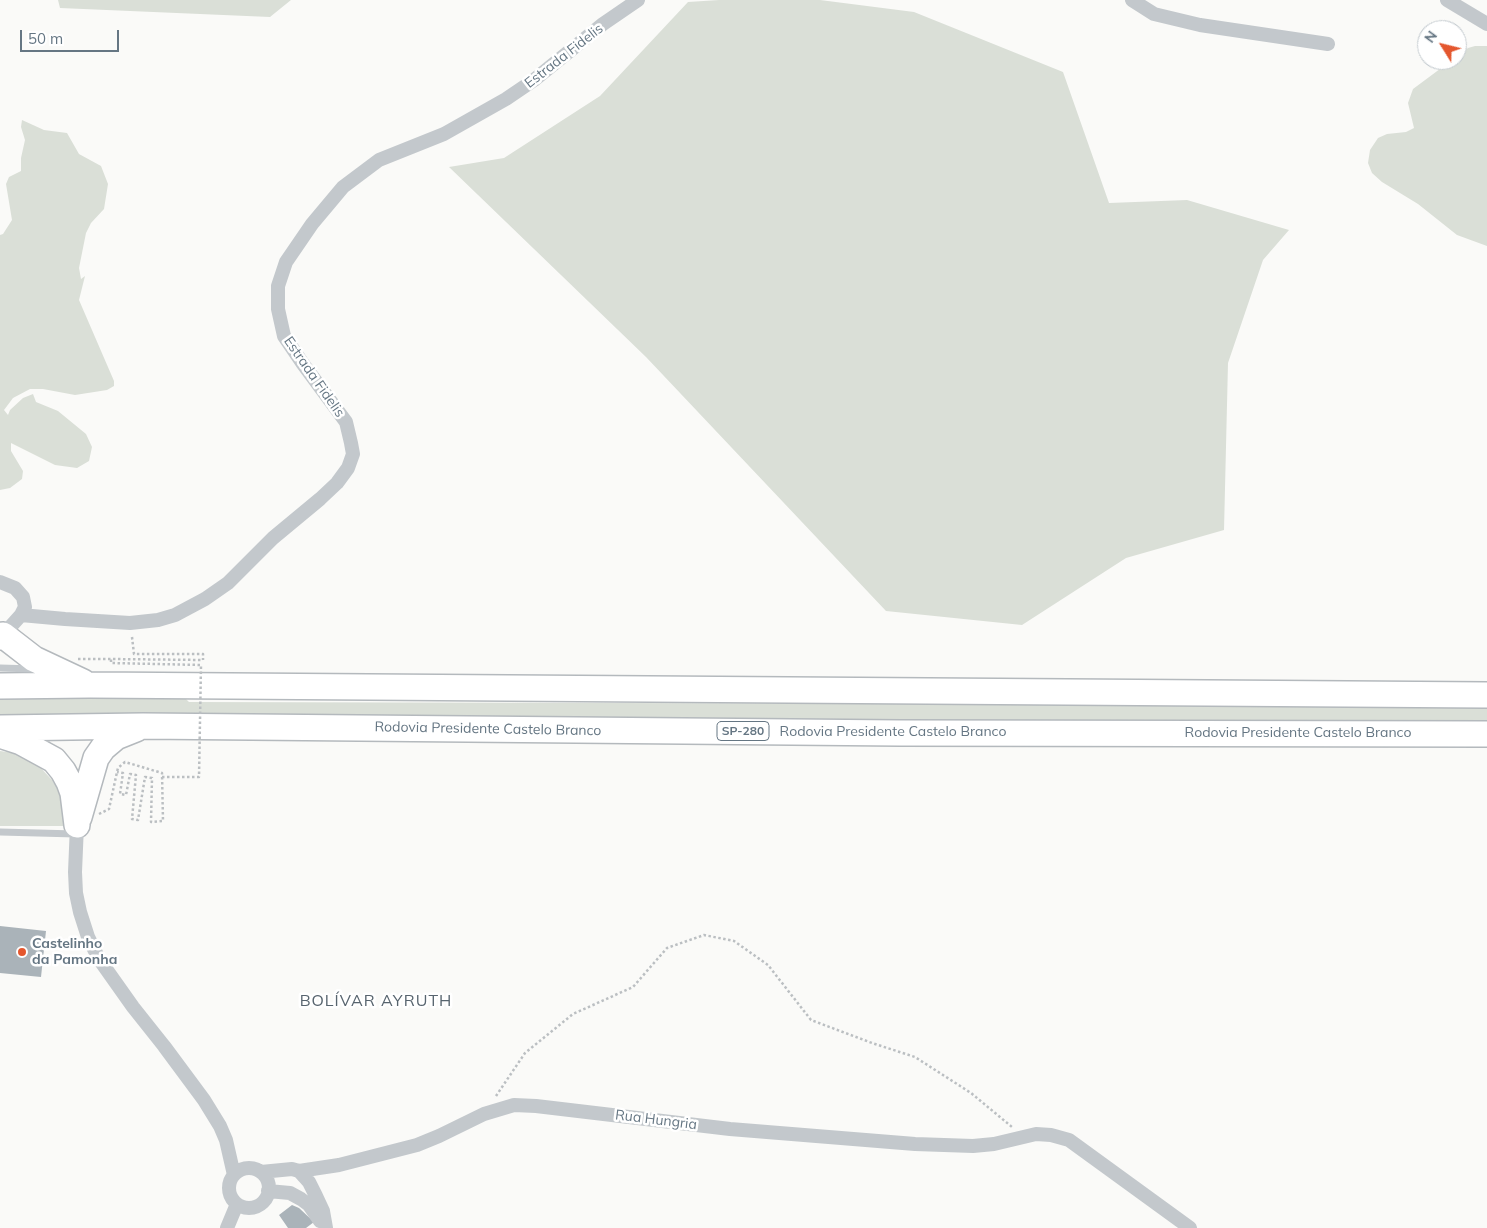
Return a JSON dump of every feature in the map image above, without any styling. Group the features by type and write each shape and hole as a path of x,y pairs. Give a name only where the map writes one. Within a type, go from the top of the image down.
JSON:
{"highway":[{"path":"2,636 34,659 90,685"},
{"path":"0,686 90,685 1487,695"},
{"path":"76,829 96,758 103,748 116,737 143,726"},
{"name":"Rodovia Presidente Castelo Branco","path":"0,728 143,726 900,733 1487,734"},
{"path":"0,735 21,742 54,760 63,771 69,782 72,794 76,829"}],"street":[{"name":"Estrada Fidelis","path":"21,615 130,623 158,620 175,614 205,599 228,583 273,538 337,483 348,468 353,454 346,422 284,336 278,309 278,286 286,262 312,224 343,187 380,160 444,134 506,100 638,0"},
{"path":"1132,0 1154,14 1200,25 1328,44"},
{"path":"1447,0 1487,24"},
{"path":"0,582 15,588 23,597 25,607 21,615 2,636"},
{"path":"76,829 76,893 88,937 99,959 204,1100 220,1126 226,1140 234,1175 229,1187 232,1200 243,1207 256,1206 262,1203 268,1191 264,1176 255,1170 226,1140"},
{"name":"Rua Hungria","path":"255,1170 292,1169 299,1171 339,1165 417,1145 484,1114 514,1104 730,1129 915,1144 994,1144 1036,1134 1051,1135 1069,1140 1190,1228"},
{"path":"234,1175 245,1169 255,1170"},
{"path":"299,1171 309,1182 323,1211 325,1228"},
{"path":"268,1191 290,1193 301,1199 309,1205 325,1228"},
{"path":"227,1228 237,1204"}],"lane":[{"path":"0,668 57,670"},
{"path":"0,832 76,829"}],"path":[{"path":"83,658 203,660 203,654 134,654 130,623"},
{"path":"111,659 111,663 201,665 199,777 162,777"},
{"path":"76,829 109,809 117,772 121,764 125,762 162,773 163,821 151,822 152,778 146,777 138,820 132,819 136,775 130,774 126,795 120,794 123,773 117,772"},
{"path":"484,1114 525,1053 573,1014 633,987 667,948 704,935 734,941 768,965 811,1020 915,1057 971,1092 1024,1137"}],"shaded area":[{"path":"58,0 291,0 270,17 60,8"},
{"path":"719,0 820,0 914,12 1063,72 1109,203 1187,200 1289,230 1263,260 1228,363 1224,530 1126,558 1022,625 886,611 646,357 449,167 504,158 600,96 688,2"},
{"path":"1487,46 1487,246 1457,235 1418,204 1382,182 1372,173 1368,163 1370,150 1378,138 1387,134 1406,132 1414,128 1408,103 1413,89 1439,70 1467,70 1468,48"},
{"path":"22,120 44,130 67,133 79,154 101,166 108,184 104,209 91,223 86,233 79,268 81,279 85,276 79,300 114,381 114,386 107,390 75,395 43,389 30,389 13,398 4,410 8,415 10,410 23,398 33,394 36,402 58,411 86,434 92,447 89,461 77,468 55,465 11,443 11,451 23,471 22,479 10,488 0,490 0,235 3,234 12,220 6,184 9,177 21,171 21,158 25,140 21,127"},
{"path":"0,699 186,699 189,702 1487,705 1487,724 0,716"},
{"path":"0,751 14,753 38,765 52,780 65,800 68,826 0,826"}],"building":[{"name":"Castelinho da Pamonha","path":"0,926 46,931 41,977 0,973"},
{"path":"292,1205 299,1208 314,1222 306,1228 288,1228 279,1215"}],"place":[{"name":"Castelinho da Pamonha","path":"22,952"}],"district":[{"name":"BOLÍVAR AYRUTH","path":"376,1001"}]}
